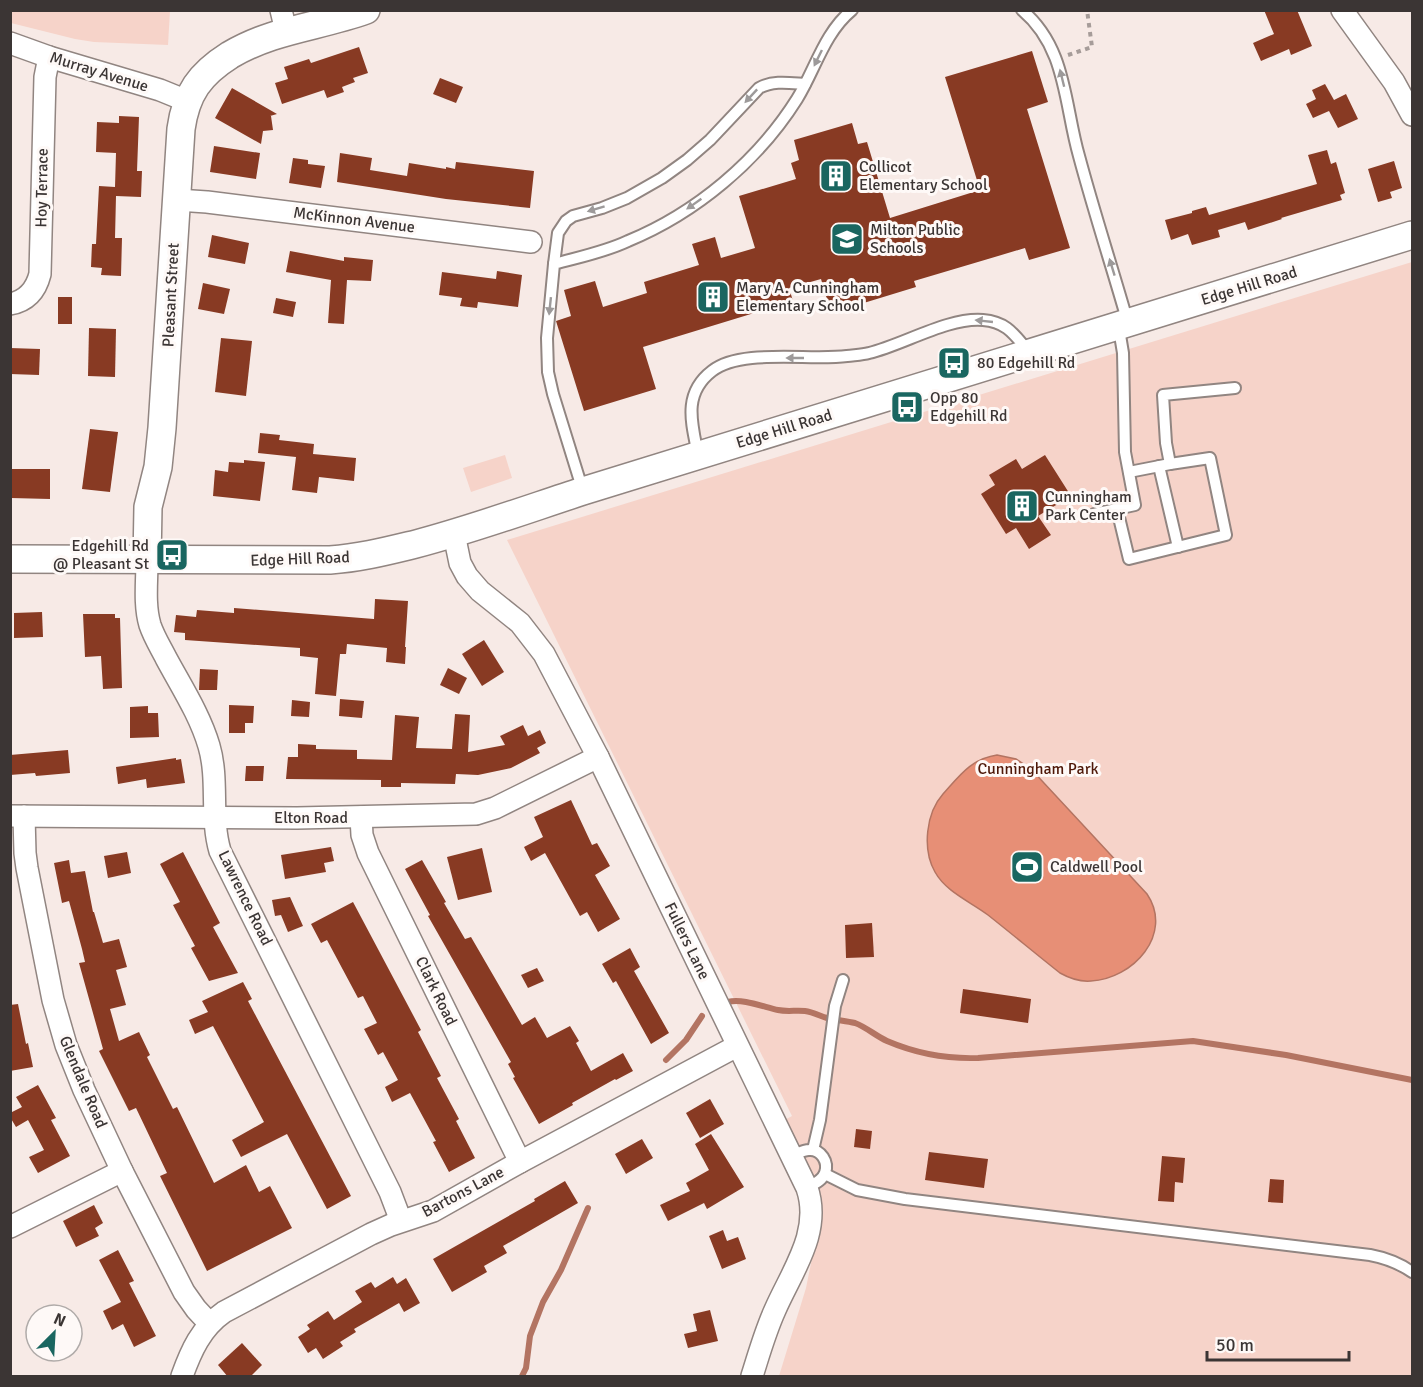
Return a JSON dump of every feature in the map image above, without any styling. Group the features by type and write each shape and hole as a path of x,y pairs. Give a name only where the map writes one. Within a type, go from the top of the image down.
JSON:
{"street":[{"name":"Pleasant Street","path":"147,561 148,507 158,467 166,386 181,129 187,101 202,76 218,63 258,41 283,21 366,10"},
{"path":"1342,10 1394,82 1413,115"},
{"name":"Murray Avenue","path":"10,43 160,90 187,101"},
{"name":"Hoy Terrace","path":"10,304 29,297 36,286 39,274 45,77 49,57"},
{"name":"McKinnon Avenue","path":"177,200 531,242"},
{"name":"Edge Hill Road","path":"147,561 350,559 386,552 454,534 584,490 1413,235"},
{"name":"Fullers Lane","path":"454,534 460,563 467,576 480,591 520,623 544,654 598,757 807,1188 812,1210 809,1234 771,1320 752,1377"},
{"path":"10,559 147,561"},
{"name":"Lawrence Road","path":"147,561 147,605 150,624 199,719 209,746 214,774 215,818 220,851 390,1192 401,1221"},
{"name":"Elton Road","path":"17,816 215,818 466,815 485,812 598,757"},
{"name":"Glendale Road","path":"17,816 53,1000 77,1075 122,1171 184,1292 210,1323"},
{"name":"Clark Road","path":"361,817 362,835 368,853 520,1162"},
{"name":"Bartons Lane","path":"182,1377 194,1346 210,1323 224,1312 371,1234 401,1221 433,1212 520,1162 737,1046"},
{"path":"10,1227 122,1171"}],"lane":[{"path":"554,264 628,242 660,226 699,201 733,173 757,150 789,110 833,31 852,10"},
{"path":"1022,10 1045,35 1056,59 1065,89 1078,156 1123,325 1120,335 1123,353 1124,442 1135,505 1094,514"},
{"path":"584,490 548,372 547,338 558,233 566,221 573,216 627,198 662,178 687,160 715,135 759,88 774,83 805,84"},
{"path":"698,455 691,416 692,399 697,387 711,371 723,364 760,357 843,357 870,353 942,327 964,321 983,320 1001,324 1010,329 1030,353"},
{"path":"1178,547 1164,465 1166,443 1163,395 1235,388"},
{"path":"1117,509 1129,559 1227,536 1210,458 1129,472"},
{"path":"813,1150 820,1120 835,1006 843,980"},
{"path":"791,1156 806,1150 813,1150 823,1157 826,1163 825,1174 807,1188"},
{"path":"825,1174 847,1186 869,1193 1370,1255 1390,1260 1413,1272"}],"path":[{"path":"1056,59 1092,47 1087,10"}],"green space":[{"path":"10,11 170,11 168,45 75,39 11,23"},
{"name":"Cunningham Park","path":"1412,262 1412,1376 779,1376 806,1288 821,1214 817,1190 807,1166 781,1122 792,1116 507,540"},
{"path":"505,455 512,478 471,492 463,468"}],"shaded area":[{"name":"Caldwell Pool","path":"997,755 1016,759 1031,769 1147,894 1154,909 1156,924 1152,939 1145,952 1121,972 1107,978 1087,981 1060,973 988,915 952,891 935,872 928,853 927,842 930,821 937,802 955,780 973,764"}],"building":[{"path":"1264,10 1297,10 1312,46 1291,55 1289,49 1261,61 1253,43 1274,34"},
{"path":"359,47 368,73 353,78 355,82 342,87 344,92 327,98 324,90 282,104 275,83 288,79 284,67 309,59 311,63"},
{"name":"Collicot Elementary School","path":"1032,51 1048,102 1027,109 1070,248 1029,260 1025,248 914,281 916,287 831,313 821,279 789,288 793,301 643,347 656,389 584,411 556,321 571,316 564,290 595,281 603,307 647,293 644,282 699,265 692,244 715,237 721,258 755,248 739,196 796,179 791,163 799,160 794,140 852,123 858,144 867,142 890,218 980,190 945,77"},
{"path":"440,78 463,87 456,103 433,94"},
{"path":"1325,84 1334,100 1346,94 1358,119 1338,128 1329,111 1313,118 1306,104 1316,99 1312,90"},
{"path":"232,88 277,114 270,116 273,130 263,131 261,144 215,118"},
{"path":"119,116 139,117 137,171 142,171 141,197 116,196 115,238 122,238 121,276 101,275 102,268 91,267 92,244 96,244 99,186 115,187 116,153 96,152 97,122 119,123"},
{"path":"214,146 260,153 256,179 210,172"},
{"path":"1327,150 1331,164 1336,162 1345,193 1340,195 1342,200 1248,230 1245,222 1218,230 1220,237 1192,245 1188,234 1171,240 1165,220 1206,207 1209,215 1317,184 1308,155"},
{"path":"340,153 372,158 370,170 407,176 409,163 455,169 456,162 534,171 530,208 446,199 337,182"},
{"path":"293,158 308,160 308,164 325,166 321,188 289,183"},
{"path":"1394,161 1402,188 1390,192 1392,198 1378,202 1368,169"},
{"path":"212,235 249,243 245,264 208,257"},
{"path":"290,251 344,261 344,257 373,260 371,281 347,280 344,324 328,323 331,280 286,272"},
{"path":"497,271 522,275 518,307 478,302 477,308 460,306 462,298 439,295 442,272 496,279"},
{"path":"203,283 230,289 224,314 198,309"},
{"path":"58,297 72,297 72,324 58,324"},
{"path":"276,298 296,302 293,317 273,313"},
{"path":"89,328 116,329 115,377 88,376"},
{"path":"221,338 252,341 246,396 215,392"},
{"path":"10,348 40,349 39,375 10,374"},
{"path":"90,429 118,432 110,492 82,489"},
{"path":"260,433 280,435 279,440 314,444 313,454 356,458 354,481 319,477 317,493 292,490 296,457 258,453"},
{"name":"Cunningham Park Center","path":"1045,455 1071,496 1038,516 1051,535 1029,549 1016,528 1006,534 981,494 995,485 989,475 1016,459 1022,469"},
{"path":"244,460 265,462 260,501 213,496 215,470 228,472 229,462 244,463"},
{"path":"10,469 50,469 50,499 11,498"},
{"path":"375,599 408,601 405,664 386,662 387,648 347,644 346,654 340,654 336,696 315,694 318,658 300,656 300,648 185,640 185,633 174,632 176,615 196,617 197,610 234,613 234,608 374,619"},
{"path":"42,612 43,637 14,638 14,613"},
{"path":"83,614 115,614 115,618 120,618 122,688 103,689 101,656 85,657"},
{"path":"484,640 504,672 482,686 462,654"},
{"path":"448,668 467,678 459,694 440,685"},
{"path":"200,669 218,670 217,690 199,690"},
{"path":"340,699 364,701 362,718 339,716"},
{"path":"292,700 310,702 309,717 291,716"},
{"path":"229,705 254,706 253,723 245,723 245,733 229,733"},
{"path":"148,706 148,713 158,713 159,737 130,738 130,707"},
{"path":"455,714 470,715 468,752 505,745 500,736 523,725 528,736 540,730 546,743 537,748 540,753 511,768 478,775 456,774 455,784 401,783 401,787 381,787 381,780 286,779 288,757 298,757 298,744 316,745 316,749 357,750 357,759 392,760 395,715 419,717 416,748 452,749"},
{"path":"68,750 70,773 36,776 35,773 10,775 10,755"},
{"path":"176,758 176,760 181,759 185,783 147,788 146,779 118,784 116,767"},
{"path":"246,766 264,766 263,781 245,781"},
{"path":"571,800 592,845 597,843 610,866 595,875 620,919 598,932 587,912 580,916 545,853 531,861 524,847 543,837 534,817"},
{"path":"331,847 334,861 324,863 326,872 285,879 281,855"},
{"path":"482,848 492,892 458,900 447,857"},
{"path":"127,852 131,873 108,878 104,856"},
{"path":"183,852 220,923 213,927 238,973 209,981 191,948 195,946 173,905 180,902 160,864"},
{"path":"69,860 71,873 85,871 93,912 103,943 119,939 127,967 116,970 126,1005 110,1009 119,1041 139,1032 150,1055 147,1057 173,1109 177,1107 214,1183 246,1165 259,1192 270,1186 292,1228 207,1271 160,1176 167,1173 136,1108 129,1111 99,1051 103,1049 79,963 85,962 82,949 69,901 62,903 54,863"},
{"path":"422,860 465,939 471,937 522,1025 535,1017 547,1038 570,1026 579,1041 576,1043 591,1071 623,1053 633,1071 572,1103 573,1105 539,1124 513,1078 515,1077 508,1064 511,1062 428,916 430,915 405,869"},
{"path":"290,897 303,926 288,932 281,915 275,916 272,900"},
{"path":"353,902 421,1030 418,1032 441,1076 437,1078 459,1119 456,1121 475,1158 449,1172 433,1142 436,1141 410,1093 392,1102 385,1087 398,1080 383,1052 378,1055 364,1029 377,1023 363,996 358,998 327,940 321,943 311,924"},
{"path":"872,923 874,957 846,958 845,925"},
{"path":"630,948 640,967 634,971 669,1033 651,1044 616,981 613,983 602,964"},
{"path":"537,968 544,981 528,988 521,975"},
{"path":"243,982 252,999 248,1001 351,1196 327,1209 287,1134 241,1157 232,1140 264,1122 213,1026 195,1034 189,1020 208,1012 202,1001"},
{"path":"963,989 1031,999 1028,1023 960,1013"},
{"path":"18,1004 33,1067 10,1071 10,1005"},
{"path":"38,1085 56,1118 51,1120 70,1156 38,1173 29,1157 44,1150 28,1120 16,1127 10,1113 22,1107 16,1097"},
{"path":"710,1099 724,1124 700,1138 686,1113"},
{"path":"856,1129 872,1131 870,1149 854,1147"},
{"path":"711,1134 744,1187 707,1209 704,1203 668,1221 660,1205 690,1191 686,1183 709,1170 695,1144"},
{"path":"642,1139 653,1158 626,1174 615,1154"},
{"path":"929,1152 988,1159 984,1188 925,1180"},
{"path":"1162,1156 1185,1158 1183,1183 1175,1182 1174,1202 1158,1201"},
{"path":"1270,1179 1284,1180 1283,1203 1268,1202"},
{"path":"565,1181 578,1203 503,1246 507,1253 484,1266 487,1272 452,1292 433,1259 535,1201 534,1199"},
{"path":"94,1205 103,1223 95,1228 99,1236 76,1247 63,1221"},
{"path":"723,1230 727,1241 738,1237 746,1259 722,1269 709,1236"},
{"path":"118,1250 134,1281 129,1283 156,1336 134,1347 123,1324 112,1330 103,1311 121,1302 99,1260"},
{"path":"393,1277 397,1284 406,1278 420,1303 404,1312 399,1303 354,1329 356,1332 340,1342 343,1346 323,1359 316,1348 308,1353 298,1337 310,1329 307,1325 328,1311 334,1320 362,1302 355,1291 371,1282 375,1288"},
{"path":"710,1310 718,1341 688,1348 684,1334 697,1331 693,1314"},
{"path":"242,1343 262,1365 250,1377 228,1377 218,1365"}],"waterway":[{"path":"728,1002 746,1002 781,1011 805,1011 855,1023 898,1045 943,1056 978,1058 1193,1041 1286,1055 1412,1080"},
{"path":"666,1060 686,1040 702,1016"},
{"path":"522,1376 526,1368 530,1336 543,1302 561,1270 588,1208"}],"place":[{"name":"Collicot Elementary School","path":"836,176"},
{"name":"Milton Public Schools","path":"847,239"},
{"name":"Mary A. Cunningham Elementary School","path":"713,297"},
{"name":"80 Edgehill Rd","path":"954,363"},
{"name":"Opp 80 Edgehill Rd","path":"907,407"},
{"name":"Cunningham Park Center","path":"1022,506"},
{"name":"Edgehill Rd @ Pleasant St","path":"172,555"},
{"name":"Caldwell Pool","path":"1027,867"}]}
